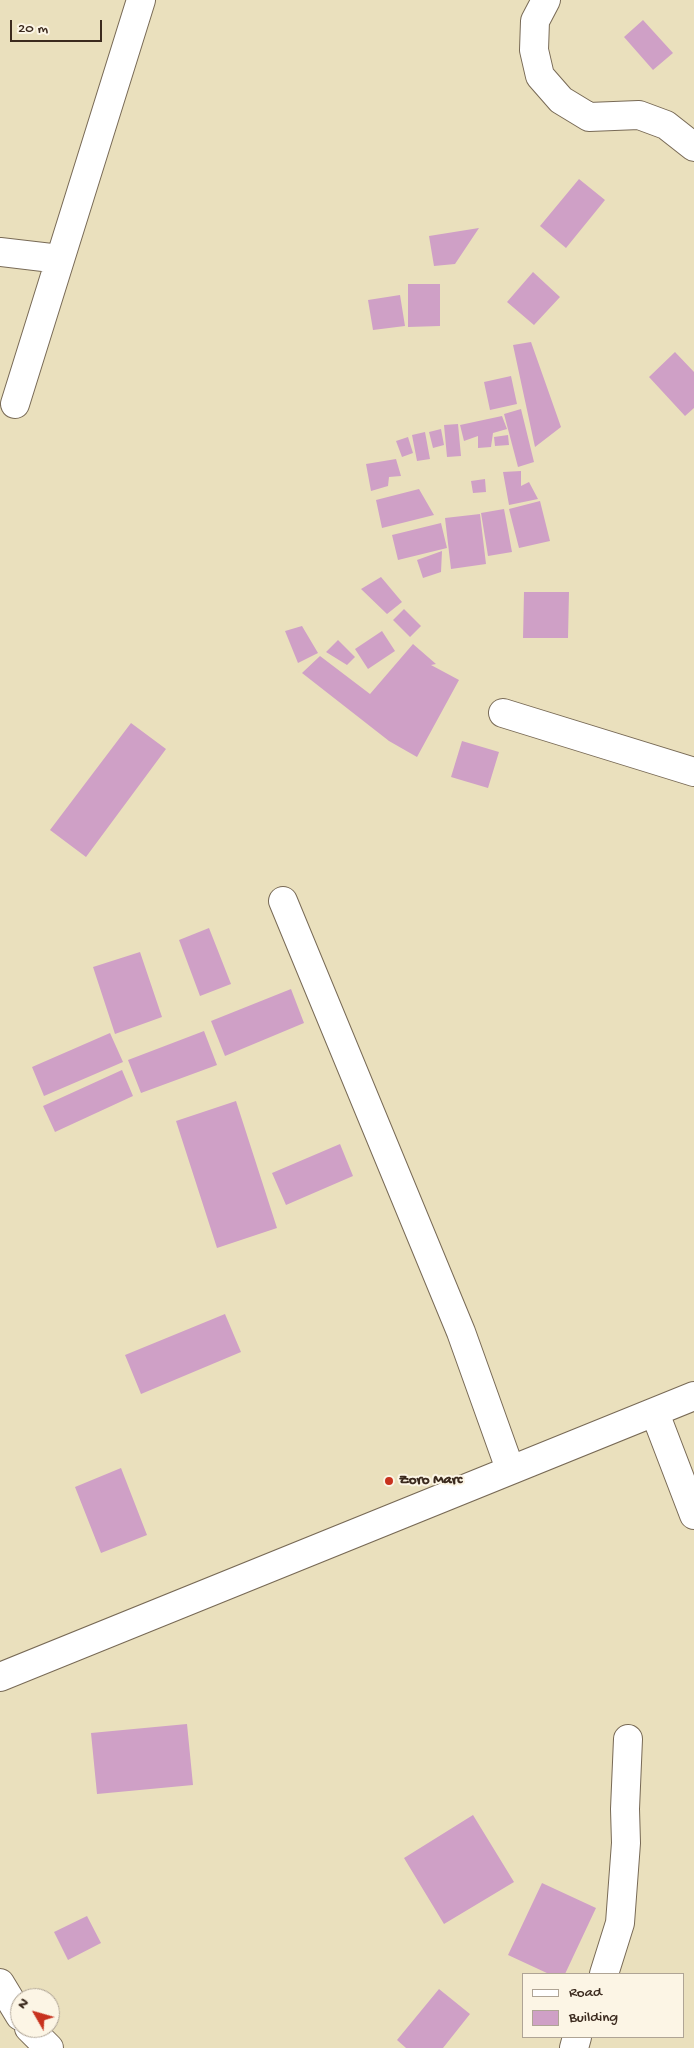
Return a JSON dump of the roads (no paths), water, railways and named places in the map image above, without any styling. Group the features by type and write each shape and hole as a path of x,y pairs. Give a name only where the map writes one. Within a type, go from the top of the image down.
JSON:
{"street":[{"path":"15,404 140,0"},
{"path":"546,0 535,21 534,50 540,76 561,100 589,117 639,115 666,125 694,148"},
{"path":"0,252 60,259"},
{"path":"503,713 694,772"},
{"path":"283,901 461,1332 510,1470"},
{"path":"0,1677 694,1396"},
{"path":"655,1413 694,1515"},
{"path":"604,1973 620,1923 626,1843 625,1809 628,1739"},
{"path":"0,1983 10,2000"},
{"path":"39,2038 49,2048"}],"place":[{"name":"Zoro Marc","path":"389,1481"}]}
